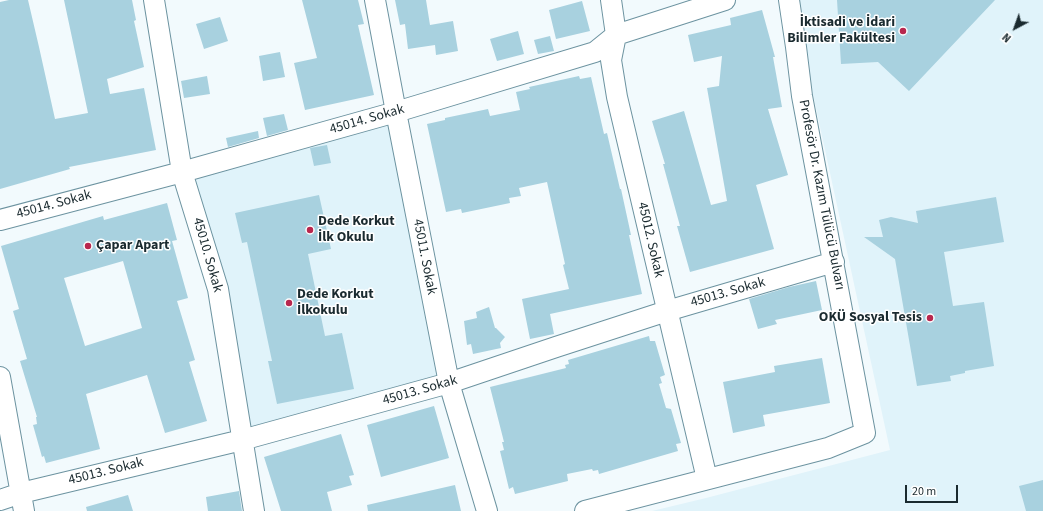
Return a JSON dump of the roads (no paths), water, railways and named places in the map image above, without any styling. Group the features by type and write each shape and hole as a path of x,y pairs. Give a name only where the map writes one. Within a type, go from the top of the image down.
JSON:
{"street":[{"name":"45010. Sokak","path":"154,0 182,172 218,289 254,511"},
{"name":"45011. Sokak","path":"375,0 449,383 487,511"},
{"name":"45012. Sokak","path":"611,0 616,35 611,60 617,97 707,479"},
{"name":"45014. Sokak","path":"0,220 182,172 396,112 595,52 616,35 725,0"},
{"name":"Profesör Dr. Kazım Tülücü Bulvarı","path":"585,511 828,448 865,433 802,96 788,0"},
{"name":"45013. Sokak","path":"0,500 23,502 449,383 667,311 834,262"},
{"path":"0,377 23,502"}],"place":[{"name":"İktisadi ve İdari Bilimler Fakültesi","path":"903,31"},
{"name":"Dede Korkut İlk Okulu","path":"310,230"},
{"name":"Çapar Apart","path":"88,246"},
{"name":"Dede Korkut İlkokulu","path":"289,303"},
{"name":"OKÜ Sosyal Tesis","path":"930,318"}]}
